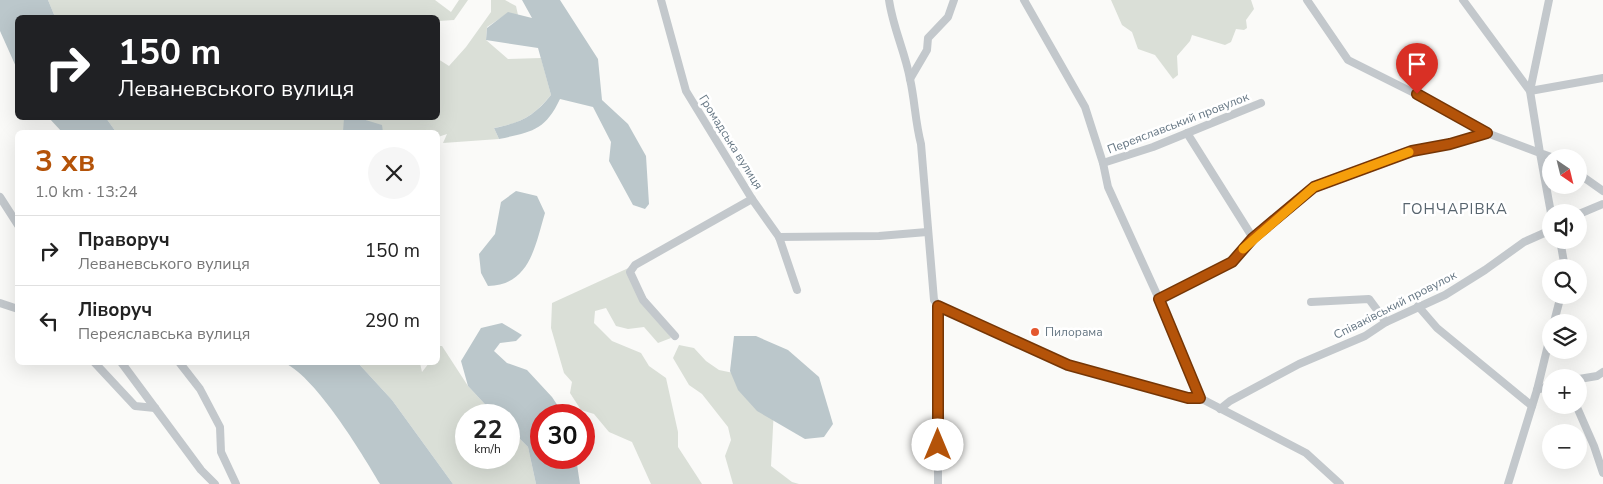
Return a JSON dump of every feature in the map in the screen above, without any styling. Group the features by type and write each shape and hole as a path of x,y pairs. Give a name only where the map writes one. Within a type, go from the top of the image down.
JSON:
{"street":[{"name":"Громадська вулиця","path":"661,0 686,90 752,199 780,236 797,290"},
{"path":"889,0 892,19 910,79 915,121 921,144 934,300 938,306 1068,365 1188,398 1200,398 1306,454 1340,484"},
{"path":"910,79 927,50 928,38 948,18 954,0"},
{"path":"1024,0 1085,107 1108,186 1159,299 1200,398"},
{"path":"1307,0 1348,60 1434,103 1487,133 1540,153"},
{"path":"1463,0 1530,91"},
{"path":"1549,0 1530,91 1549,204"},
{"path":"1530,91 1603,78"},
{"name":"Переяславський провулок","path":"1103,164 1187,133 1261,102"},
{"path":"1187,133 1253,238"},
{"path":"1159,299 1232,262 1253,238 1314,187 1412,151 1450,144 1487,133"},
{"path":"1588,180 1603,191"},
{"path":"0,197 15,220"},
{"path":"675,336 643,300 630,272 635,265 752,199"},
{"path":"1587,211 1603,204"},
{"path":"780,236 879,236 927,232"},
{"name":"Співаківський провулок","path":"1220,409 1230,401 1299,364 1365,336 1386,322 1445,295 1485,270 1524,242 1542,234"},
{"path":"1311,302 1368,299 1386,322"},
{"path":"0,303 15,308"},
{"path":"938,306 938,484"},
{"path":"1418,306 1437,328 1532,406"},
{"path":"1508,484 1545,359"},
{"path":"97,365 135,406 155,408"},
{"path":"123,365 201,470 215,484"},
{"path":"181,365 200,388 220,427 221,452 236,484"},
{"path":"1587,377 1601,374"},
{"path":"1537,390 1542,388"},
{"path":"1580,414 1603,473"}],"shaded area":[{"path":"0,0 48,0 54,15 15,15 15,65 0,31"},
{"path":"48,0 435,0 451,12 459,0 468,0 454,20 440,21 440,15 54,15"},
{"path":"491,0 505,0 516,6 518,15 508,13 487,27 486,40 508,59 541,58 551,95 526,118 512,124 494,128 499,139 443,143 447,134 440,136 440,130 115,130 107,120 440,120 440,60 449,66 466,47 491,12"},
{"path":"522,0 560,0 598,59 602,100 628,124 646,156 649,204 645,209 633,205 609,161 611,142 593,107 560,99 549,118 543,124 528,132 499,139 494,128 512,124 526,118 551,95 538,48 486,40 487,28 508,12 532,18"},
{"path":"1111,0 1251,0 1254,9 1246,20 1247,28 1244,30 1236,29 1231,42 1225,45 1192,35 1190,41 1177,56 1178,75 1173,79 1155,55 1138,49 1132,32 1122,25"},
{"path":"51,120 107,120 115,130 60,130"},
{"path":"344,120 366,120 382,125 383,130 343,130"},
{"path":"516,191 537,196 545,213 538,238 534,250 522,271 513,279 502,284 488,286 481,273 479,254 495,234 501,202"},
{"path":"635,265 631,273 671,338 658,343 644,327 628,329 616,326 606,308 595,311 594,323 612,341 641,353 649,366 666,378 678,432 678,447 702,484 651,484 632,442 609,432 595,415 595,404 577,404 570,393 572,382 564,373 551,328 552,303"},
{"path":"502,323 522,335 516,341 500,343 494,351 507,363 527,370 557,404 530,404 530,456 528,447 520,439 520,404 485,404 468,386 461,361 481,328"},
{"path":"734,336 756,336 788,350 819,377 833,424 824,437 805,439 757,411 738,390 730,371"},
{"path":"679,345 694,348 706,361 719,370 748,376 774,408 771,466 792,482 799,484 733,484 725,456 731,440 728,427 702,394 689,385 673,358"},
{"path":"440,346 442,346 468,386 485,404 455,404 455,469 520,469 520,439 528,447 530,469 533,469 536,484 453,484 392,400 360,365 420,365 422,372 427,365 440,365"},
{"path":"288,365 360,365 392,400 453,484 380,484 350,436 324,400 297,371"},
{"path":"533,469 578,469 580,484 536,484"}],"slow traffic":[{"path":"1243,249 1253,238 1314,187 1409,152"}],"place":[{"name":"Пилорама","path":"1035,332"}],"district":[{"name":"ГОНЧАРІВКА","path":"1455,209"}],"route":[{"path":"938,445 938,306 1068,365 1188,398 1200,398 1159,299 1232,262 1253,238 1314,187 1412,151 1450,144 1487,133 1417,94"}]}
